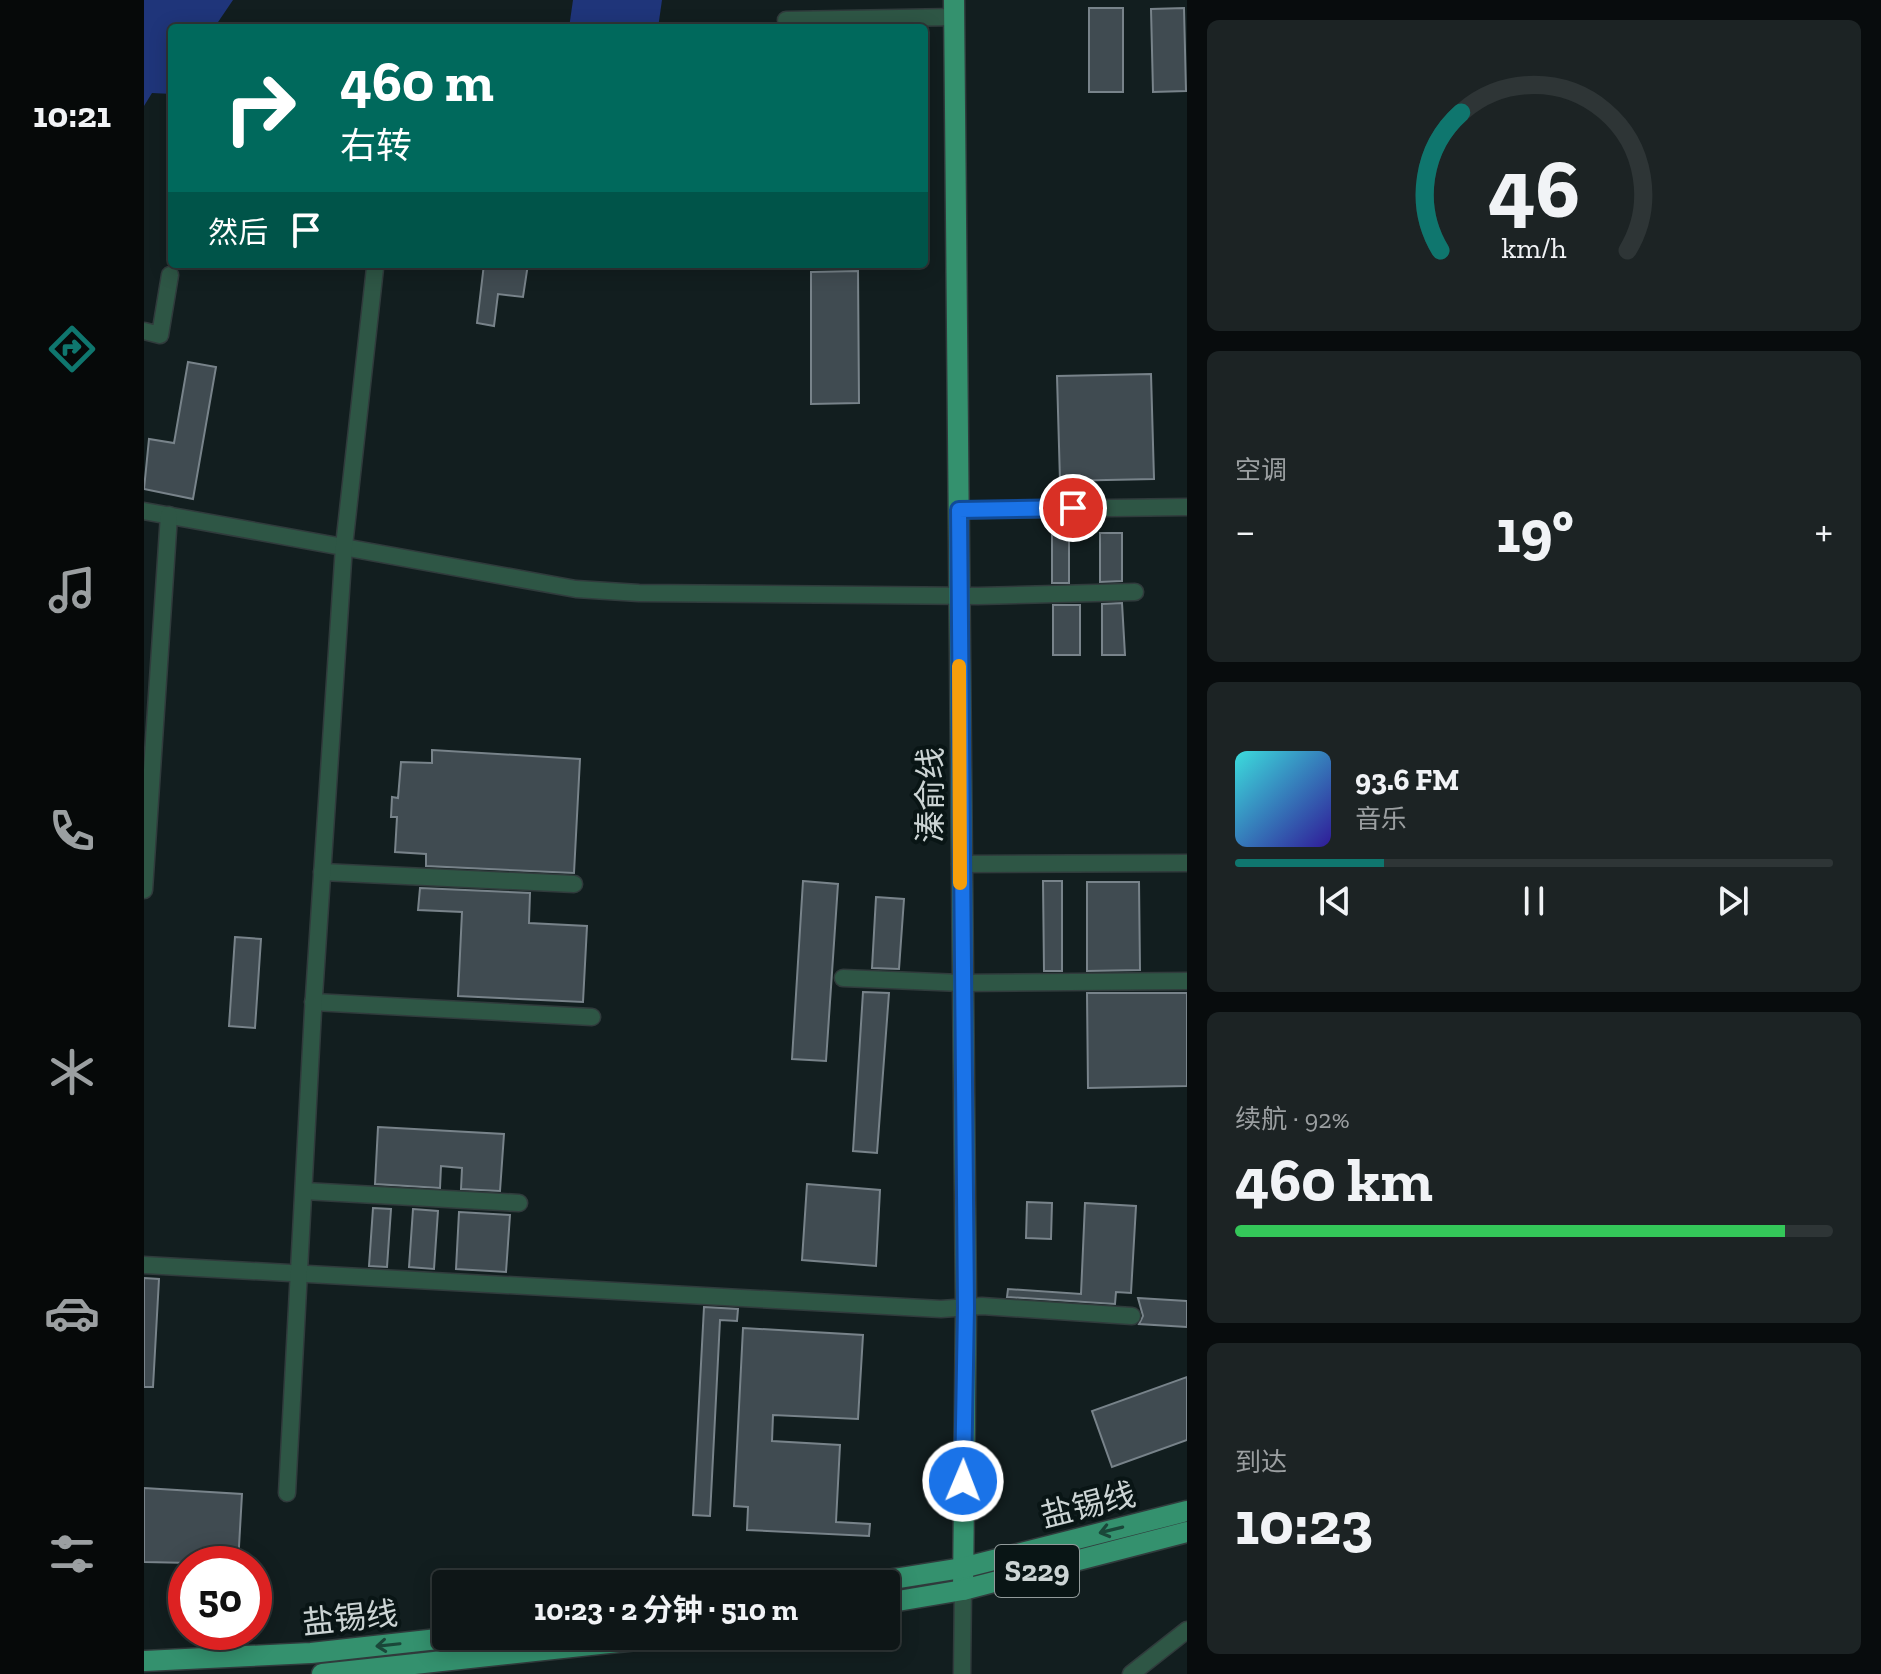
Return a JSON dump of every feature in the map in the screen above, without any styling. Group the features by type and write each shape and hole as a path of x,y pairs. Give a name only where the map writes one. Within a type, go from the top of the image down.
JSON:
{"main road":[{"name":"溱俞线","path":"954,8 966,1308 963,1590"},
{"name":"盐锡线","path":"900,1578 962,1568 1187,1511"},
{"name":"盐锡线","path":"900,1601 963,1590 1187,1532"},
{"name":"盐锡线","path":"144,1661 311,1653 432,1640"},
{"name":"盐锡线","path":"322,1674 544,1650"}],"street":[{"path":"786,20 954,8"},
{"path":"287,1493 313,1002 344,546 375,268"},
{"path":"144,333 160,335 170,275"},
{"path":"959,510 1187,507"},
{"path":"144,511 576,589 639,593 959,593 978,596 1135,592"},
{"path":"144,890 169,515"},
{"path":"960,864 1187,863"},
{"path":"322,872 574,884"},
{"path":"843,978 961,983 1187,981"},
{"path":"313,1002 592,1017"},
{"path":"304,1191 519,1203"},
{"path":"144,1265 1132,1316"},
{"path":"962,1674 963,1590"},
{"path":"1131,1674 1187,1630"}],"water":[{"path":"144,0 233,0 217,24 168,24 168,94 152,93 144,106"},
{"path":"573,0 662,0 659,24 570,24"}],"building":[{"path":"1089,8 1123,8 1123,92 1089,92"},
{"path":"1184,8 1186,91 1153,92 1151,9"},
{"path":"484,268 527,268 523,297 498,294 494,326 477,323"},
{"path":"858,271 859,403 811,404 811,272"},
{"path":"188,362 216,367 193,499 144,489 149,439 174,443"},
{"path":"1151,374 1154,479 1060,481 1057,376"},
{"path":"1052,530 1069,530 1069,583 1052,583"},
{"path":"1100,533 1122,533 1122,581 1100,582"},
{"path":"1122,603 1125,655 1102,655 1102,604"},
{"path":"1053,605 1080,605 1080,655 1053,655"},
{"path":"432,750 580,759 574,873 426,866 426,854 395,852 397,817 391,817 392,797 398,798 401,762 432,763"},
{"path":"803,881 838,884 826,1061 792,1059"},
{"path":"1043,881 1062,881 1062,971 1044,971"},
{"path":"1087,882 1139,882 1140,970 1087,971"},
{"path":"420,888 530,893 529,923 587,926 583,1002 458,996 462,912 418,910"},
{"path":"876,897 904,899 899,969 872,968"},
{"path":"235,937 261,939 255,1028 229,1026"},
{"path":"863,992 889,993 877,1153 853,1151"},
{"path":"1087,993 1187,993 1187,1086 1088,1088"},
{"path":"378,1127 504,1134 500,1191 461,1189 462,1168 441,1166 440,1188 375,1184"},
{"path":"807,1184 880,1190 876,1266 802,1260"},
{"path":"1027,1202 1052,1203 1051,1239 1026,1238"},
{"path":"1085,1203 1136,1206 1131,1293 1116,1292 1115,1304 1007,1297 1008,1289 1081,1294"},
{"path":"373,1208 391,1209 387,1267 369,1266"},
{"path":"413,1209 438,1211 434,1269 409,1267"},
{"path":"459,1212 510,1215 506,1272 456,1269"},
{"path":"144,1278 159,1279 153,1387 144,1387"},
{"path":"1138,1298 1187,1301 1187,1327 1139,1324 1143,1316"},
{"path":"704,1307 738,1309 737,1321 720,1320 710,1516 693,1515"},
{"path":"743,1328 863,1335 858,1419 773,1415 772,1441 840,1445 836,1522 870,1524 869,1536 747,1530 748,1507 734,1506"},
{"path":"1187,1377 1187,1440 1112,1467 1092,1411"},
{"path":"144,1488 242,1494 239,1546 168,1546 168,1563 144,1562"}],"slow traffic":[{"path":"959,666 960,883"}],"route":[{"path":"963,1481 966,1308 959,510 1073,508"}]}
